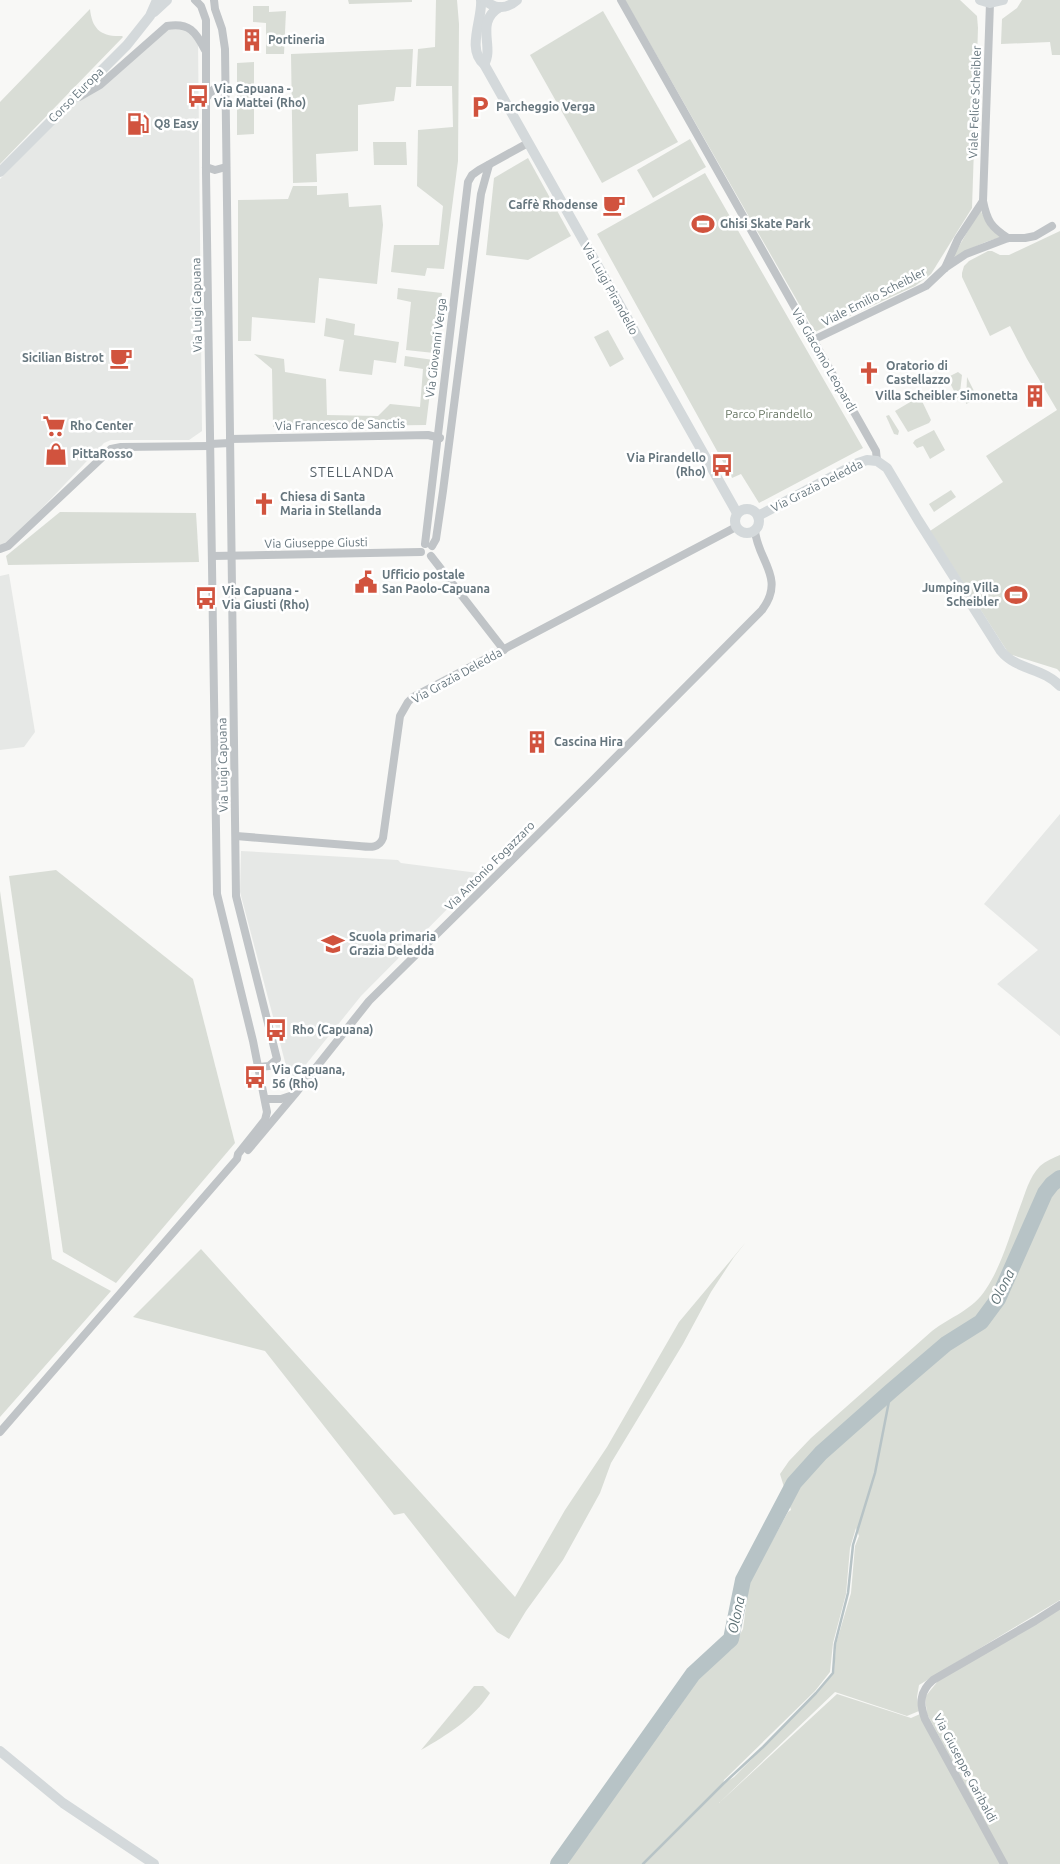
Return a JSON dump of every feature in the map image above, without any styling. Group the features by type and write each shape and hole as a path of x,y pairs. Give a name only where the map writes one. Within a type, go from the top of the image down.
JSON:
{"street":[{"name":"Corso Europa","path":"150,16 157,0"},
{"name":"Corso Europa","path":"0,172 127,45 150,16 167,0"},
{"name":"Via Luigi Capuana","path":"195,0 201,6 206,20 206,166 217,894 265,1099"},
{"name":"Via Luigi Capuana","path":"214,0 225,49 236,896 277,1060 269,1066 258,1067"},
{"path":"483,0 500,7 507,6 517,0"},
{"name":"Via Luigi Pirandello","path":"483,0 476,26 476,49 480,61 484,64 737,513"},
{"name":"Via Giacomo Leopardi","path":"621,0 876,451 877,461 884,465 890,473 1001,651 1009,659 1051,677 1060,686"},
{"path":"985,2 1003,0"},
{"name":"Viale Felice Scheibler","path":"985,2 983,201 986,217 992,225 1008,238"},
{"path":"484,64 488,60 486,26 489,18 500,7"},
{"path":"64,106 100,85 167,26 176,24 187,26 194,31 205,51"},
{"path":"206,98 214,89 220,90 225,94"},
{"name":"Via Giovanni Verga","path":"429,545 437,437 468,182 472,175 528,143"},
{"path":"206,166 215,170 226,167"},
{"name":"Via Giovanni Verga","path":"429,545 436,538 481,194 489,166"},
{"path":"945,268 958,239 983,201"},
{"name":"Viale Emilio Scheibler","path":"813,340 926,286 945,268 966,254 1008,238 1034,236 1052,226"},
{"name":"Via Francesco de Sanctis","path":"230,441 428,435 448,442"},
{"path":"0,549 8,546 112,449 121,447 210,445 230,441"},
{"name":"Via Grazia Deledda","path":"758,516 858,463 867,460 877,461"},
{"path":"744,509 752,510 758,516 759,524 755,531 751,533 742,533 736,527 734,520 737,513 744,509"},
{"name":"Via Grazia Deledda","path":"236,836 358,846 379,845 383,838 397,729 403,710 413,697 736,527"},
{"name":"Via Antonio Fogazzaro","path":"237,1159 242,1157 295,1094 369,1001 762,610 768,599 772,582 755,531"},
{"path":"429,545 434,551 431,556 425,557 421,552 421,548 429,545"},
{"name":"Via Giuseppe Giusti","path":"212,556 421,552"},
{"path":"431,556 504,650"},
{"path":"0,1432 237,1159 238,1154 265,1120 268,1112 265,1099 281,1099 295,1094"},
{"name":"Via Giuseppe Garibaldi","path":"1004,1864 925,1719 921,1699 924,1688 932,1680 1060,1605"},
{"path":"0,1751 63,1804 154,1864"}],"shaded area":[{"path":"168,27 187,28 198,40 202,431 189,440 111,440 104,443 7,545 0,548 0,179 68,109 77,101 92,93"},
{"path":"9,574 35,732 24,747 0,750 0,576"},
{"path":"1060,814 1060,1036 997,984 1038,950 984,904"},
{"name":"Scuola primaria Grazia Deledda","path":"241,851 398,860 401,863 478,873 480,876 361,996 295,1078 289,1077 240,892"}],"green space":[{"path":"348,0 412,0 412,2 349,4"},
{"path":"436,0 457,0 459,24 458,161 444,269 427,268 425,276 391,272 394,245 439,245 443,206 417,186 418,130 453,127 452,86 416,86 418,49 435,47"},
{"path":"625,0 960,0 977,16 978,28 972,208 931,274 915,286 815,332"},
{"path":"1022,0 1060,0 1060,55 1052,55 1050,42 1001,44 1002,19 1017,8"},
{"path":"253,6 269,6 269,12 286,11 284,54 266,54 266,23 253,22"},
{"path":"90,9 95,27 108,35 123,37 0,164 0,102"},
{"path":"603,11 678,142 602,183 530,55"},
{"path":"413,49 411,87 396,87 394,101 358,105 358,151 316,154 317,182 293,183 291,54"},
{"path":"254,62 254,134 237,135 237,63"},
{"path":"690,139 706,167 653,198 637,170"},
{"path":"373,142 406,142 407,165 374,165"},
{"path":"528,158 571,236 528,260 486,255 494,178"},
{"name":"Parco Pirandello","path":"705,173 863,448 759,503 741,474 732,478 597,234"},
{"path":"293,186 317,186 317,195 348,193 349,207 381,205 383,225 377,284 319,278 315,323 252,317 251,341 238,341 238,200 288,199"},
{"path":"980,210 990,228 1003,237 976,246 951,260"},
{"name":"Jumping Villa Scheibler","path":"1060,231 1060,672 1057,669 1009,654 930,531 1003,482 986,456 1057,410 1010,326 990,336 962,277 964,266 969,261 988,251 1000,255 1009,255"},
{"path":"398,288 442,293 434,353 406,350 411,302 397,299"},
{"path":"326,318 355,324 354,335 399,342 396,363 374,360 372,375 339,371 344,340 324,336"},
{"path":"608,330 624,359 610,367 594,337"},
{"path":"254,354 284,359 285,372 326,379 327,415 378,416 390,404 420,407 423,369 404,366 405,356 434,360 426,425 273,427 272,369"},
{"path":"958,372 962,375 959,401 949,381 950,376"},
{"path":"967,377 977,399 966,404"},
{"path":"917,398 921,399 931,420 929,423 908,432 895,411"},
{"path":"889,415 899,431 898,435 894,434 886,416"},
{"path":"934,430 945,450 930,459 923,446 917,448 913,443"},
{"path":"951,490 956,497 934,512 929,504"},
{"path":"60,512 196,513 199,562 8,565 6,556"},
{"path":"56,870 193,979 235,1143 116,1283 63,1252 9,876"},
{"path":"0,891 52,1259 111,1291 0,1417"},
{"path":"1060,1155 1060,1173 1048,1179 1043,1186 997,1296 979,1318 946,1339 931,1352 926,1364 983,1326 992,1318 1004,1302 1027,1244 1048,1200 1054,1190 1060,1185 1060,1600 919,1685 917,1697 919,1711 907,1716 835,1692 719,1803 837,1694 911,1718 920,1714 1000,1864 569,1864 566,1859 589,1834 634,1767 666,1726 699,1678 732,1649 743,1629 749,1583 788,1512 791,1510 780,1474 789,1461 811,1438 932,1331 968,1308 981,1296 992,1280 1001,1260 1030,1180 1040,1166","holes":["856,1528 859,1536 855,1546 851,1593 836,1644 834,1673 817,1693 734,1777 723,1784 724,1780 815,1691 830,1672 833,1643 846,1594 850,1548"]},
{"path":"746,1242 711,1292 683,1344 611,1463 600,1493 563,1560 526,1611 509,1639 497,1632 404,1513 394,1515 265,1351 133,1317 201,1249 515,1597 565,1510 607,1447 679,1322"},
{"path":"1060,1607 1060,1864 1007,1864 927,1714 925,1697 938,1681"},
{"path":"474,1686 483,1686 490,1693 476,1711 459,1726 421,1750"}],"waterway":[{"name":"Olona","path":"558,1864 693,1674 731,1639 743,1580 794,1483 821,1453 891,1391 946,1344 981,1322 998,1299 1045,1193 1060,1178"},
{"name":"Olona","path":"643,1864 763,1747 833,1673 835,1644 848,1593 853,1545 875,1473 891,1391"}],"place":[{"name":"Portineria","path":"252,40"},
{"name":"Via Capuana - Via Mattei (Rho)","path":"198,96"},
{"name":"Parcheggio Verga","path":"480,107"},
{"name":"Q8 Easy","path":"138,124"},
{"name":"Caffè Rhodense","path":"614,205"},
{"name":"Ghisi Skate Park","path":"703,224"},
{"name":"Sicilian Bistrot","path":"121,358"},
{"name":"Oratorio di Castellazzo","path":"869,373"},
{"name":"Villa Scheibler Simonetta","path":"1035,396"},
{"name":"Rho Center","path":"54,426"},
{"name":"PittaRosso","path":"56,454"},
{"name":"Via Pirandello (Rho)","path":"722,465"},
{"name":"Chiesa di Santa Maria in Stellanda","path":"264,504"},
{"name":"Ufficio postale San Paolo-Capuana","path":"366,582"},
{"name":"Jumping Villa Scheibler","path":"1016,595"},
{"name":"Via Capuana - Via Giusti (Rho)","path":"206,598"},
{"name":"Cascina Hira","path":"537,742"},
{"name":"Scuola primaria Grazia Deledda","path":"333,944"},
{"name":"Rho (Capuana)","path":"276,1030"},
{"name":"Via Capuana, 56 (Rho)","path":"255,1077"}],"district":[{"name":"STELLANDA","path":"352,472"}]}
